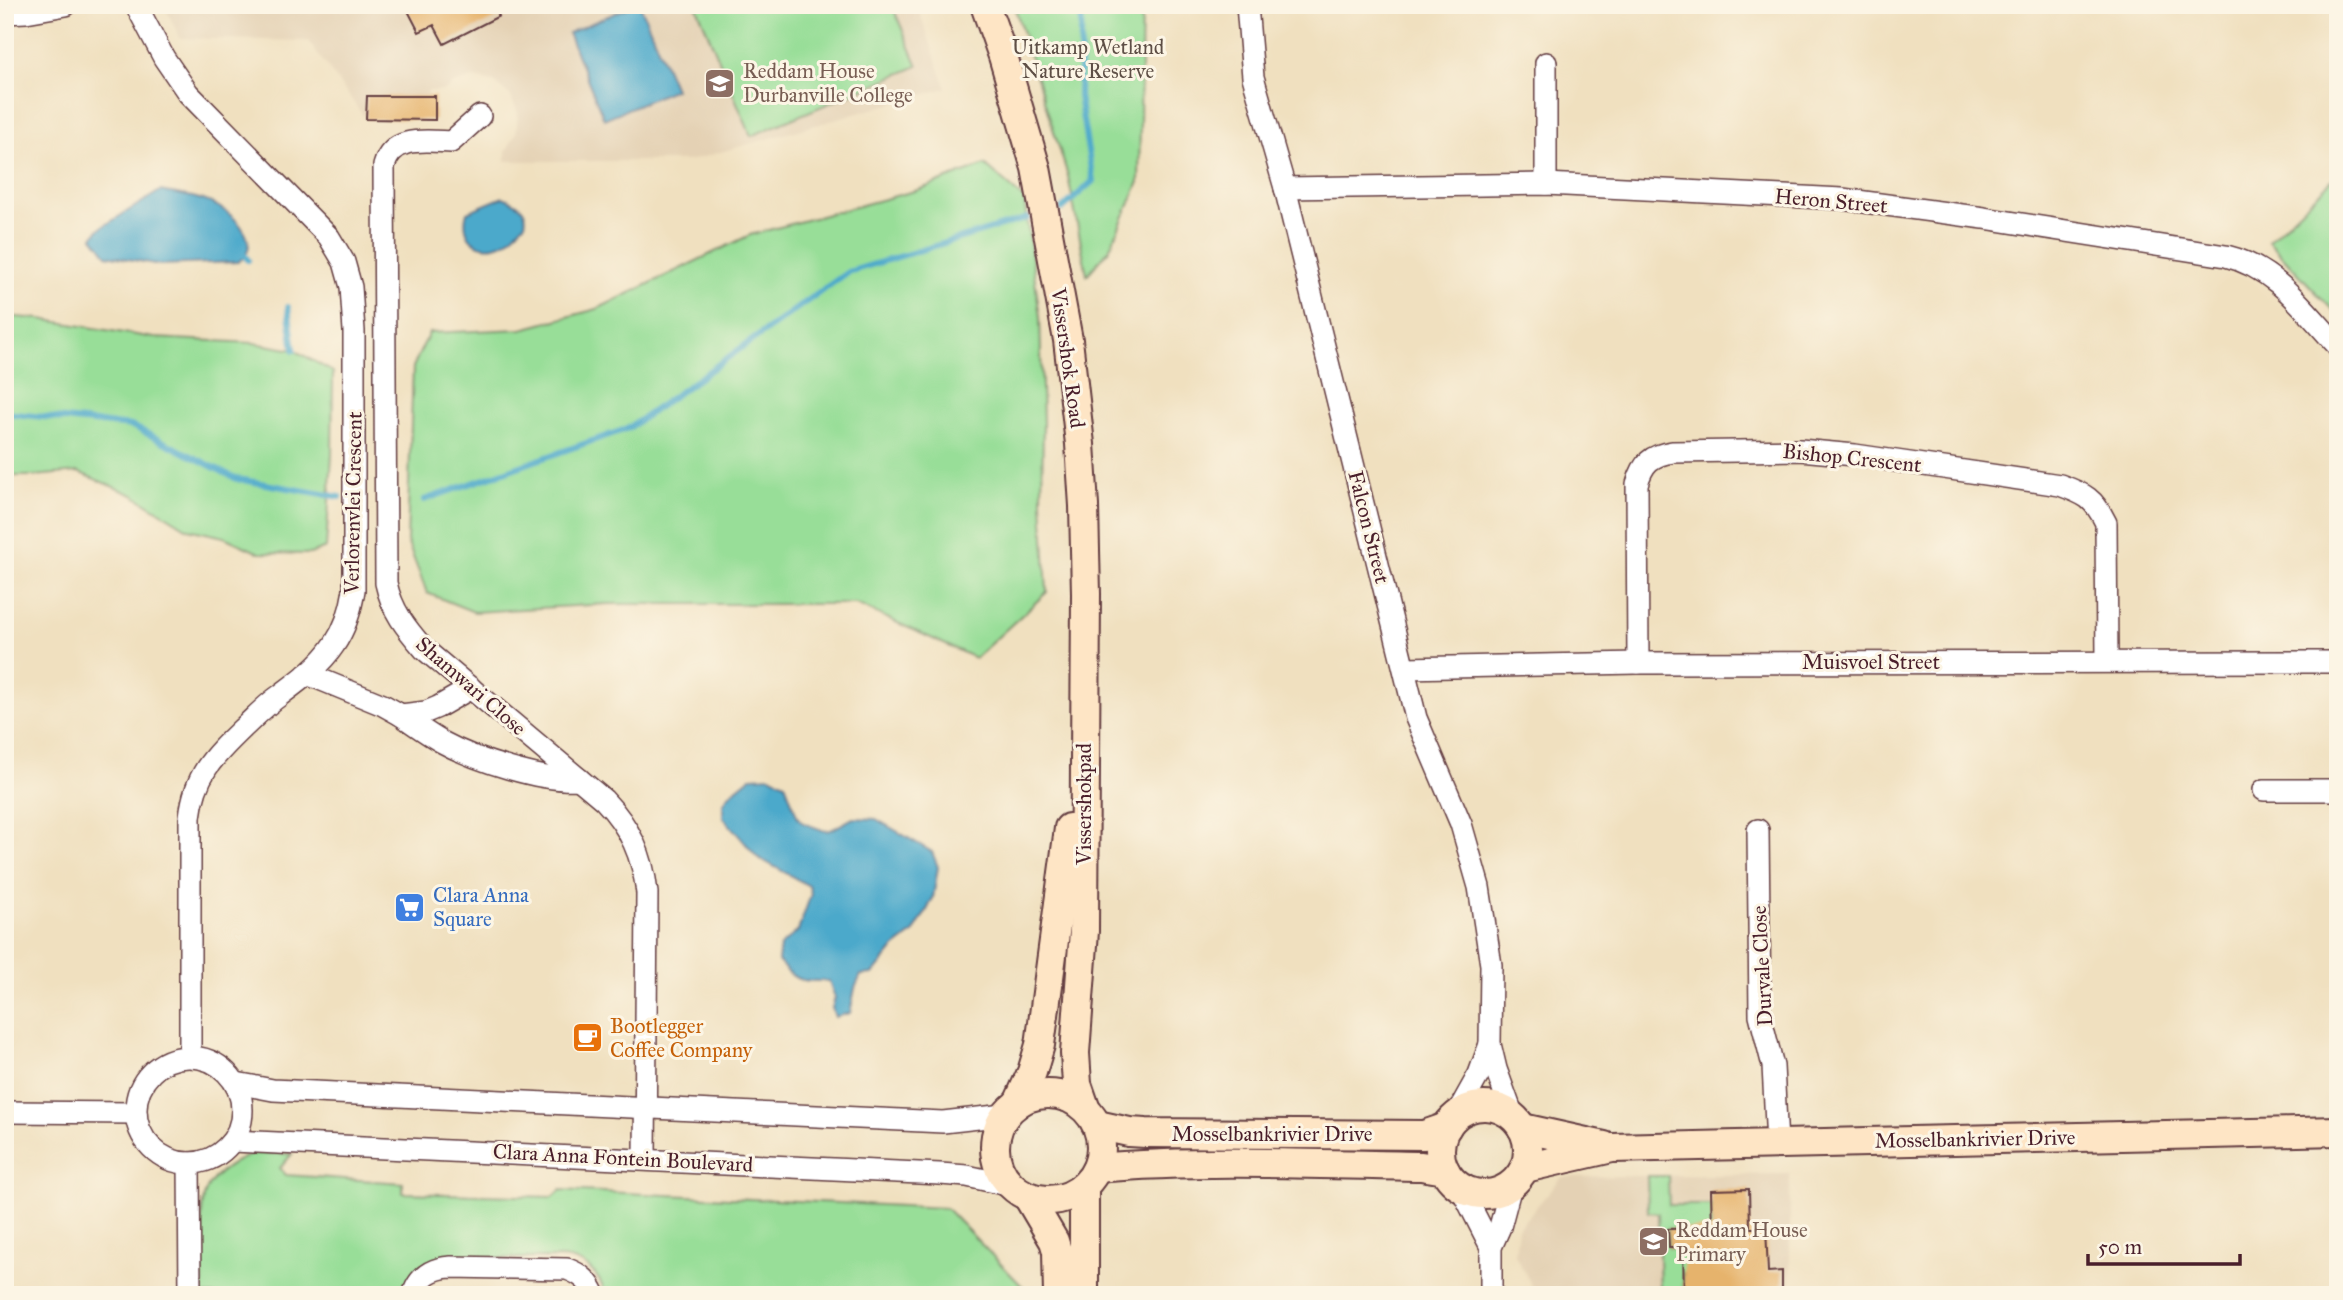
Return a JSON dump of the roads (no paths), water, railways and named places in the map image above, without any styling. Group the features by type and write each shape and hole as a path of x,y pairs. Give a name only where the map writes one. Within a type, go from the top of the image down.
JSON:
{"main road":[{"name":"Vissershok Road","path":"985,5 1036,168 1068,340 1084,506 1086,594 1083,721"},
{"name":"Vissershokpad","path":"1012,1109 1032,1072 1040,1045 1083,721"},
{"name":"Vissershokpad","path":"1083,721 1084,931 1075,1061 1077,1084 1091,1116"},
{"path":"1058,1295 1057,1251 1054,1241 998,1164 995,1147 997,1130 1012,1109 1034,1095 1052,1093 1070,1098 1091,1116 1102,1139 1101,1157 1091,1178 1084,1295"},
{"path":"1480,1107 1494,1108 1518,1123 1527,1139 1528,1151 1518,1177 1499,1192 1485,1194 1473,1193 1453,1179 1441,1148 1451,1122 1467,1110 1480,1107"},
{"name":"Mosselbankrivier Drive","path":"1091,1116 1146,1133 1424,1135 1451,1122"},
{"name":"Mosselbankrivier Drive","path":"1518,1123 1612,1148"},
{"name":"Mosselbankrivier Drive","path":"1518,1177 1612,1148 2338,1131"},
{"name":"Mosselbankrivier Drive","path":"1091,1178 1189,1163 1264,1163 1421,1166 1453,1179"},
{"path":"1020,1192 1052,1201 1069,1197 1091,1178"}],"street":[{"path":"5,13 66,5"},
{"name":"Verlorenvlei Crescent","path":"136,5 164,58 188,93 338,249 348,275 354,331 354,590 349,613 341,635 321,662 272,701 218,752 201,774 195,787 190,817 190,1056"},
{"name":"Falcon Street","path":"1248,5 1253,77 1285,188 1422,736 1455,808 1479,887 1491,965 1490,1044 1496,1069 1518,1123"},
{"path":"1546,63 1546,184"},
{"name":"Shamwari Close","path":"480,116 451,142 411,141 396,146 384,166 386,583 394,610 424,649 604,800 626,826 640,857 645,875 645,1159"},
{"name":"Heron Street","path":"1285,188 1546,184 1842,199 1997,220 2225,256 2250,263 2277,280 2338,346"},
{"name":"Bishop Crescent","path":"1638,663 1637,484 1648,460 1673,452 1800,450 1855,455 2060,485 2082,493 2097,505 2106,523 2107,661"},
{"name":"Muisvoel Street","path":"1405,668 1638,663 2338,662"},
{"path":"307,674 383,705 444,743 480,757 528,774 561,781 579,779"},
{"path":"401,715 426,712 471,688"},
{"path":"2264,790 2338,790"},
{"name":"Durvale Close","path":"1758,830 1760,1014 1773,1066 1777,1144"},
{"name":"Falcon Street","path":"1451,1122 1479,1074 1490,1044"},
{"path":"190,1056 217,1064 236,1083 242,1097 243,1112 233,1141 214,1157 189,1163 176,1161 152,1149 144,1138 136,1113 140,1088 155,1068 166,1061 190,1056"},
{"path":"236,1083 261,1090 943,1122 1012,1109"},
{"path":"5,1112 136,1113"},
{"name":"Clara Anna Fontein Boulevard","path":"233,1141 954,1175 1020,1192"},
{"path":"189,1163 190,1295"},
{"path":"1492,1295 1491,1247 1518,1177"},
{"path":"1453,1179 1491,1247"},
{"path":"413,1295 417,1284 428,1273 451,1267 567,1269 582,1276 595,1295"}],"water":[{"path":"634,5 640,5 675,89 604,119 568,33"},
{"path":"160,191 205,201 234,218 248,240 245,255 238,262 160,265 107,255 93,237 99,229"},
{"path":"503,197 523,210 525,223 508,240 496,246 488,247 474,242 466,230 467,212"},
{"path":"770,776 785,783 798,818 803,823 825,831 853,818 876,819 932,852 938,867 933,898 926,912 913,933 895,947 873,974 861,975 855,988 850,1013 835,1017 832,1008 835,998 829,981 800,980 778,961 780,946 798,931 811,894 809,886 757,857 723,817 723,804 729,795 751,777"}],"waterway":[{"path":"1062,209 1093,181 1079,96 1082,5"},
{"path":"424,500 629,428 848,272 1028,218"},
{"path":"245,256 248,260"},
{"path":"288,307 294,350"},
{"path":"5,413 132,426 237,479 340,497"}],"place":[{"name":"Reddam House Durbanville College","path":"720,83"},
{"name":"Clara Anna Square","path":"410,907"},
{"name":"Bootlegger Coffee Company","path":"587,1038"},
{"name":"Reddam House Primary","path":"1653,1242"}],"park label":[{"name":"Uitkamp Wetland Nature Reserve","path":"1088,59"}]}
